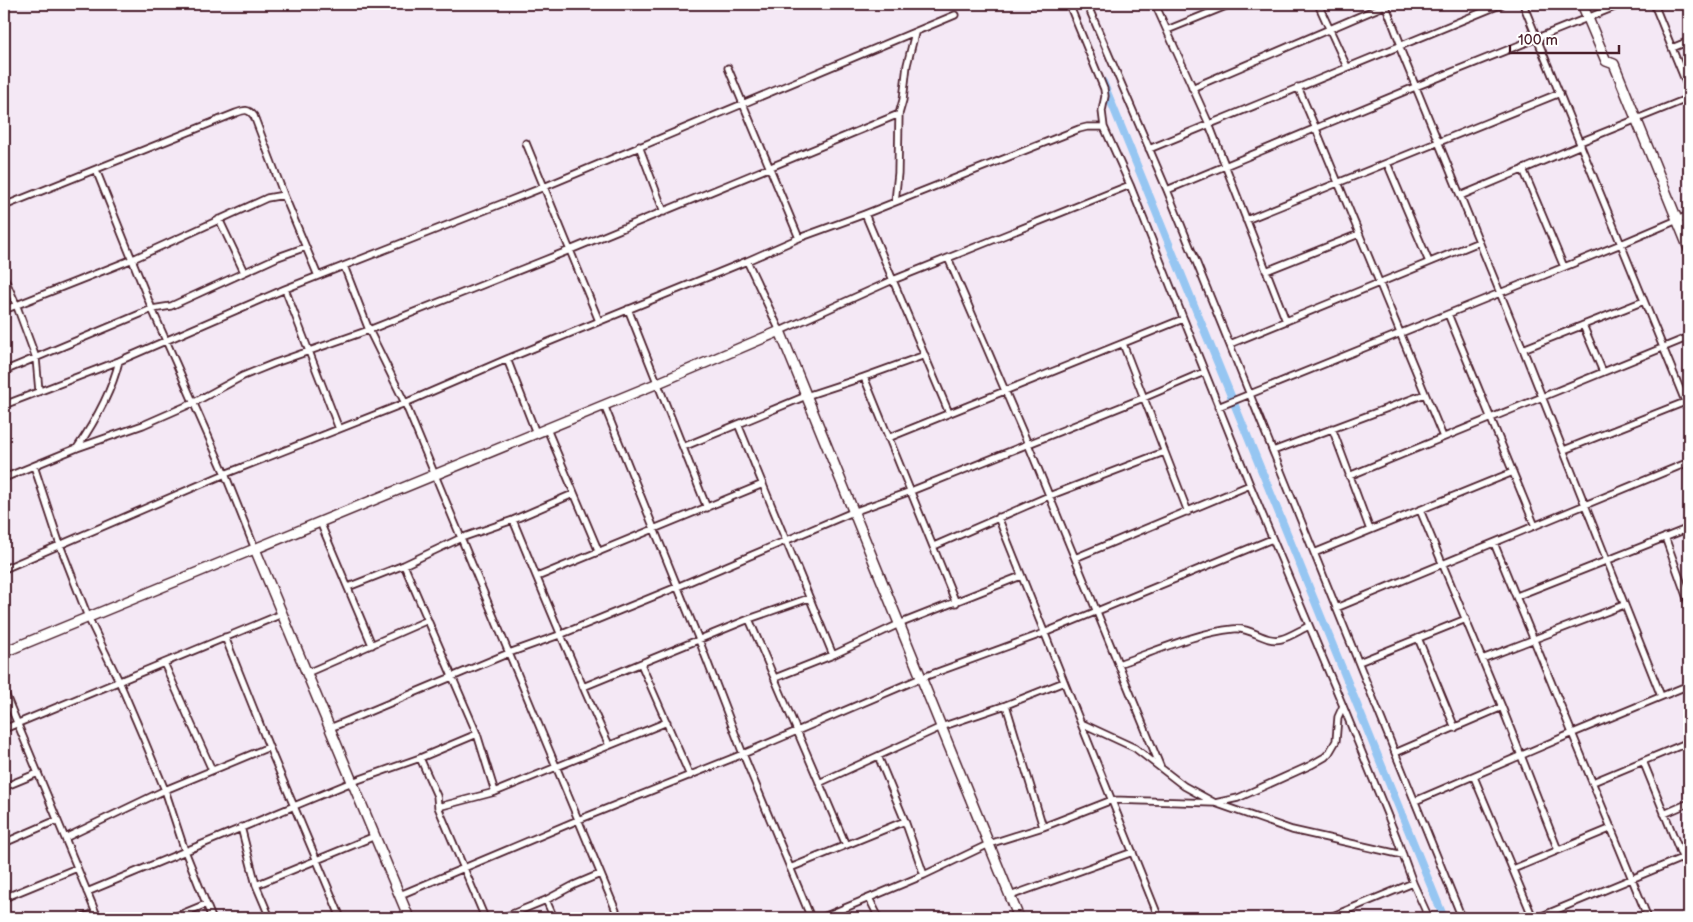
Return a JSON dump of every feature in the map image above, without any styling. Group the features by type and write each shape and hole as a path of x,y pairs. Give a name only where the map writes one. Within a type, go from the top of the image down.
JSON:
{"street":[{"path":"1069,4 1104,89 1105,96 1102,111 1104,126 1130,185 1218,407 1429,918"},
{"path":"1087,4 1167,190 1462,918"},
{"path":"1155,4 1208,124 1286,321"},
{"path":"1167,30 1216,7 1231,4"},
{"path":"1318,4 1347,67"},
{"path":"1192,88 1386,4 1415,87 1564,450 1606,561 1661,696"},
{"path":"1149,148 1502,4"},
{"path":"1524,4 1689,411"},
{"path":"1582,4 1606,61 1614,64 1689,249"},
{"path":"1167,190 1622,4"},
{"path":"1654,4 1689,90"},
{"path":"4,405 119,361 285,289 544,186 915,33 954,15"},
{"path":"895,202 898,173 899,114 903,100 907,65 915,33"},
{"path":"1672,48 1689,41"},
{"path":"728,68 799,238"},
{"path":"1298,88 1443,437"},
{"path":"1246,220 1560,93"},
{"path":"1460,196 1636,119 1689,98"},
{"path":"4,206 249,110 254,116 318,276"},
{"path":"4,478 76,448 143,425 193,403 243,376 369,330 570,250 899,114"},
{"path":"4,569 225,474 406,403 799,238 1087,126 1104,126"},
{"path":"526,144 599,321"},
{"path":"639,146 664,212"},
{"path":"1387,163 1429,262"},
{"path":"1523,169 1564,267"},
{"path":"96,170 152,309 225,474 409,918"},
{"path":"4,652 658,383 893,280 1130,185"},
{"path":"4,310 133,259 267,198 284,195"},
{"path":"864,214 948,413"},
{"path":"1218,407 1689,215"},
{"path":"218,219 244,272"},
{"path":"1266,271 1359,234"},
{"path":"1230,344 1479,242"},
{"path":"4,371 152,309 171,306 278,257 306,247"},
{"path":"948,258 1028,444 1161,768"},
{"path":"747,261 780,331 1019,918"},
{"path":"344,266 369,330 406,403 619,918"},
{"path":"4,277 36,358 39,391"},
{"path":"285,289 339,429"},
{"path":"1523,349 1644,301"},
{"path":"628,309 707,508"},
{"path":"1448,314 1535,526"},
{"path":"888,438 1183,319"},
{"path":"1583,325 1603,372"},
{"path":"1349,476 1689,337"},
{"path":"1123,344 1188,512"},
{"path":"683,447 806,396 925,355"},
{"path":"507,359 536,433"},
{"path":"76,448 88,432 98,413 119,361"},
{"path":"330,728 509,653 562,634 677,587 853,512 911,491 1204,372"},
{"path":"864,377 956,603"},
{"path":"1273,451 1425,394"},
{"path":"1564,450 1685,402"},
{"path":"604,405 743,754 811,918"},
{"path":"738,424 833,655"},
{"path":"1332,428 1370,530"},
{"path":"547,429 599,552"},
{"path":"934,546 1048,496 1164,452"},
{"path":"1336,608 1689,462"},
{"path":"34,466 60,545 88,617 119,681 165,790 185,851 212,918"},
{"path":"1314,553 1513,472"},
{"path":"537,577 762,484"},
{"path":"1075,558 1250,485"},
{"path":"348,587 404,565 461,538 513,520 573,494"},
{"path":"1420,510 1502,707 1558,850"},
{"path":"998,518 1159,918"},
{"path":"513,520 583,687 610,745"},
{"path":"320,522 372,645"},
{"path":"1516,596 1689,528"},
{"path":"1665,537 1689,604"},
{"path":"400,896 463,868 690,776 921,678 1044,633 1272,539"},
{"path":"1494,542 1648,918"},
{"path":"404,565 477,734 495,792"},
{"path":"775,678 833,655 899,624 1021,576"},
{"path":"583,687 748,619 808,598"},
{"path":"1482,660 1624,605"},
{"path":"4,729 282,614"},
{"path":"748,619 846,845"},
{"path":"1358,662 1466,619"},
{"path":"306,673 428,620"},
{"path":"1118,664 1197,637 1226,630 1244,629 1272,639 1282,639 1309,626"},
{"path":"225,637 341,918"},
{"path":"1418,638 1455,728"},
{"path":"164,663 212,770"},
{"path":"641,664 690,776"},
{"path":"819,783 941,727 1006,705 1064,682"},
{"path":"1416,801 1689,685"},
{"path":"4,691 97,915 82,918"},
{"path":"1006,705 1043,827"},
{"path":"821,918 924,875 989,844 1043,827 1112,800 1215,803 1238,798 1311,766 1325,757 1336,740 1338,717 1342,706"},
{"path":"1395,753 1502,707"},
{"path":"438,807 495,792 667,722"},
{"path":"1080,723 1135,748 1184,786 1215,803 1292,830 1403,855"},
{"path":"87,892 352,782 420,758 477,734"},
{"path":"1593,782 1689,742"},
{"path":"65,838 165,790 269,747"},
{"path":"878,756 924,875"},
{"path":"420,758 437,796 438,807 485,918"},
{"path":"1643,761 1689,874"},
{"path":"4,787 38,773"},
{"path":"1474,777 1533,918"},
{"path":"1664,814 1689,803"},
{"path":"4,842 57,820"},
{"path":"790,868 904,821"},
{"path":"241,827 256,885 270,918"},
{"path":"1514,869 1612,828"},
{"path":"256,885 375,836"},
{"path":"1010,896 1133,852"},
{"path":"1537,918 1682,858"},
{"path":"4,898 77,868"},
{"path":"502,918 546,900 600,874"},
{"path":"1328,918 1413,883"},
{"path":"869,898 879,918"},
{"path":"546,900 554,918"},
{"path":"172,918 206,904"}],"waterway":[{"path":"1103,82 1444,918"}]}
